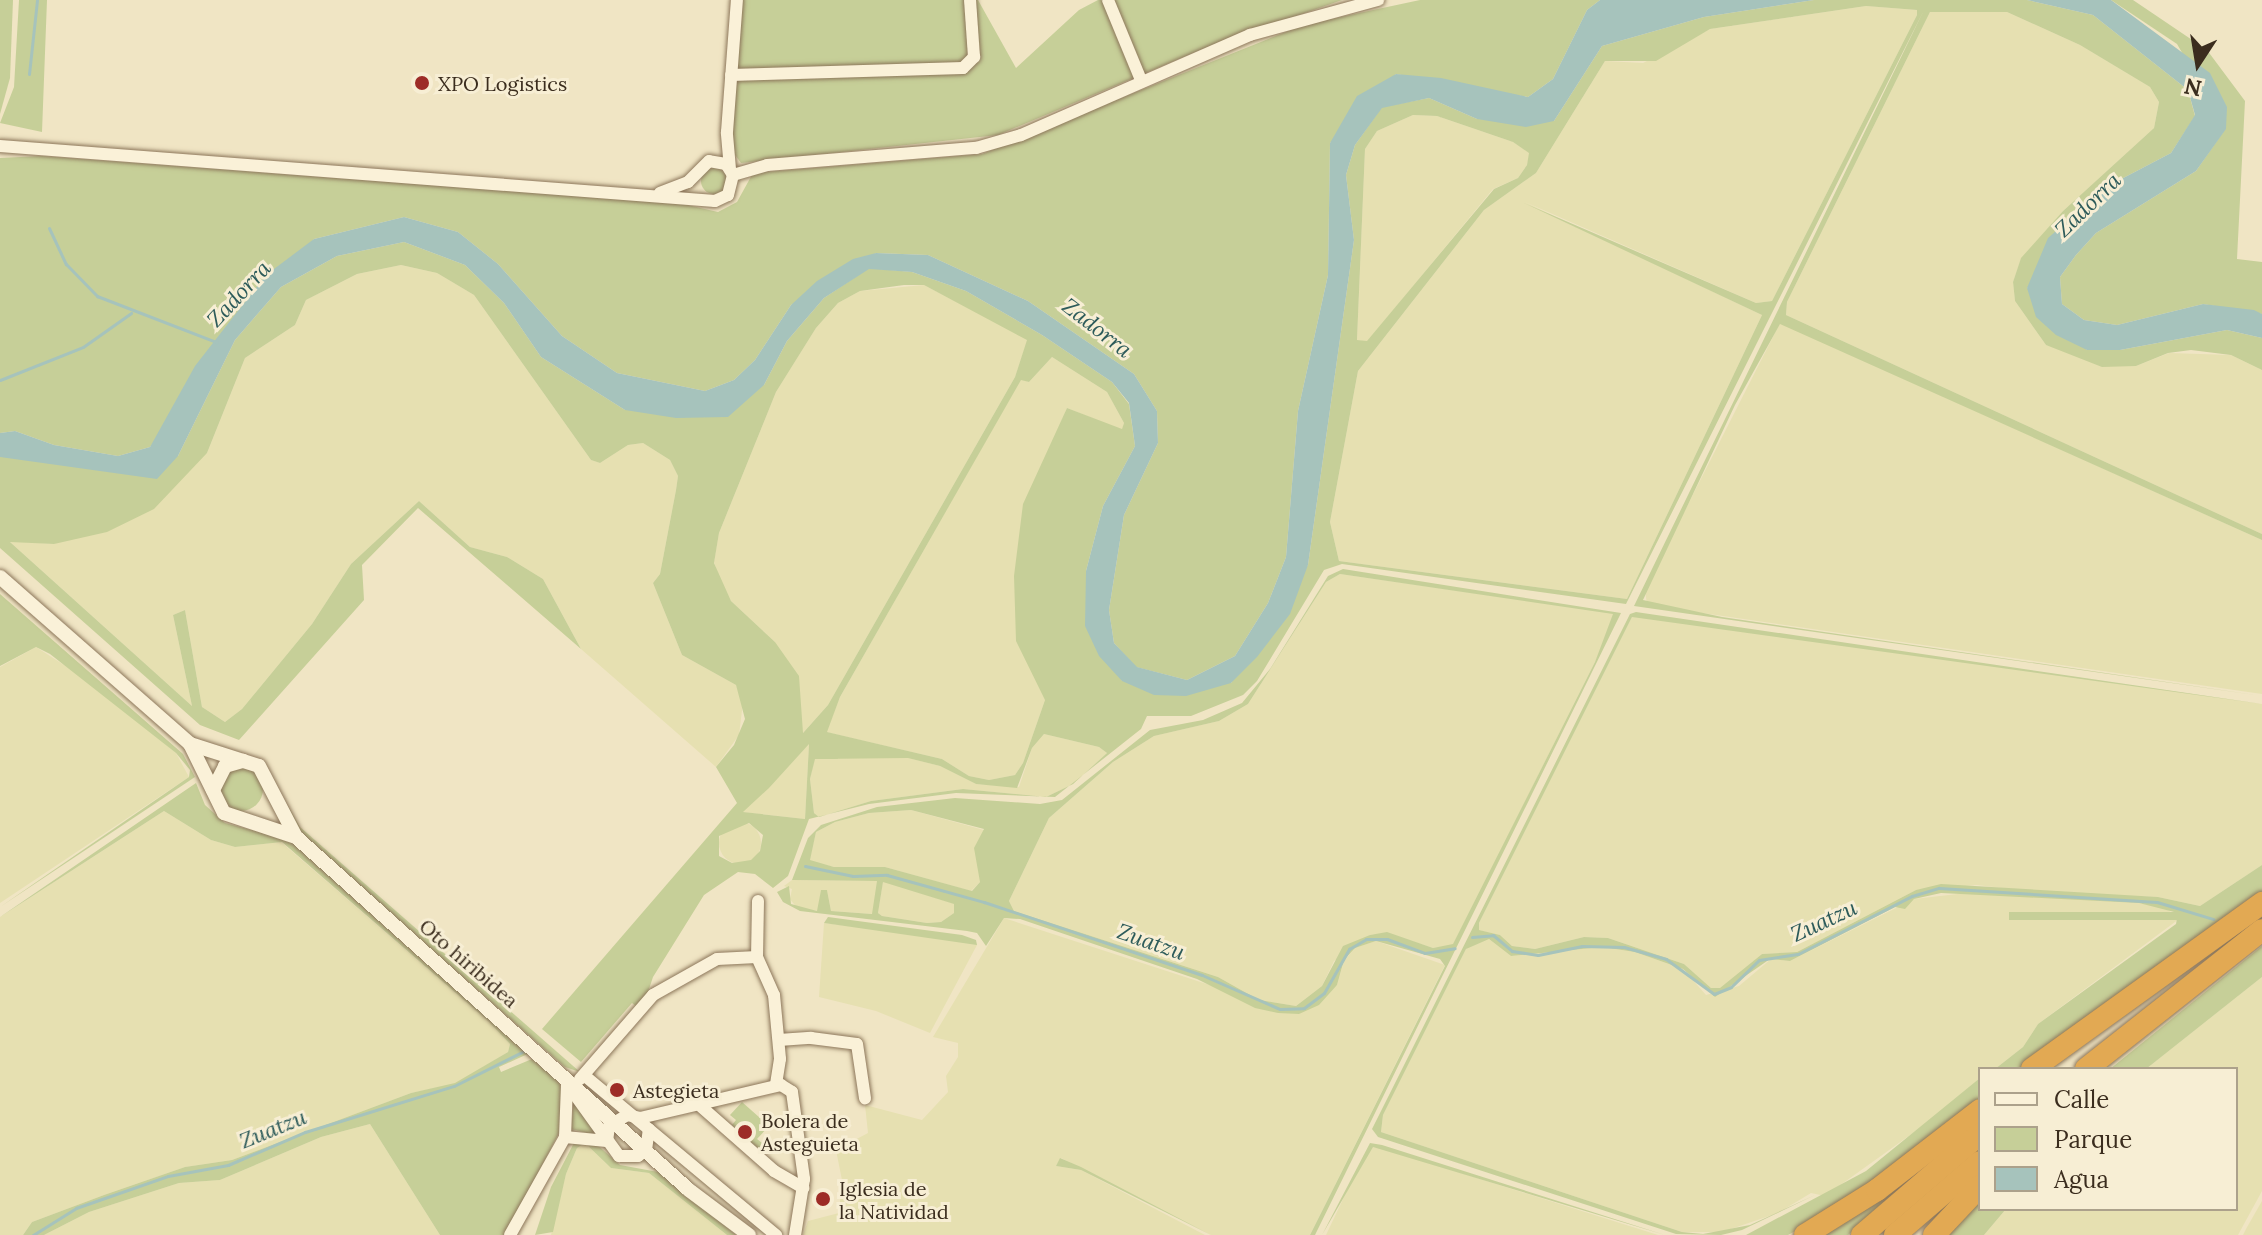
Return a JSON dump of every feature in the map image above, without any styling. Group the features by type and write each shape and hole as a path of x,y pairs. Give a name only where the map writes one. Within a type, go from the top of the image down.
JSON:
{"highway":[{"path":"2035,1067 2262,903"},
{"path":"2088,1067 2136,1025 2262,930"},
{"path":"2056,1067 2180,962"},
{"path":"2095,1067 2136,1025"},
{"path":"1805,1235 1877,1190 1978,1112"},
{"path":"1862,1235 1978,1136"},
{"path":"1895,1235 1978,1164"},
{"path":"1934,1235 1978,1188"}],"street":[{"path":"0,146 17,144 701,196 715,201 728,195 732,172 727,132 737,0"},
{"path":"731,75 963,68 974,57 970,0"},
{"path":"1108,0 1141,80"},
{"path":"709,161 732,172 767,165 976,148 1021,135 1250,35 1378,0"},
{"path":"660,193 688,182 709,161 727,132"},
{"path":"0,137 17,144"},
{"path":"695,174 701,196"},
{"name":"Oto hiribidea","path":"0,577 190,744 224,813 296,837"},
{"name":"Oto hiribidea","path":"190,744 243,761 265,772 271,792 296,837 575,1081 646,1150 749,1235"},
{"path":"213,790 225,766 243,761"},
{"path":"248,819 262,812 271,792"},
{"path":"758,901 757,957 774,995 779,1040 776,1083"},
{"path":"510,1235 565,1137 575,1081 653,995 717,959 757,957"},
{"path":"779,1040 811,1038 857,1044 865,1098"},
{"path":"575,1081 607,1141 619,1156 629,1159 646,1150 649,1129"},
{"name":"Oto hiribidea","path":"575,1081 640,1118 649,1129 776,1235"},
{"path":"607,1141 614,1120 627,1115 640,1118 776,1083 792,1092 803,1188 795,1235"},
{"path":"697,1103 774,1171 803,1188"},
{"path":"565,1137 607,1141"}],"shaded area":[{"path":"1866,6 1917,10 1917,15 1772,301 1756,303 1525,202 1762,315 1627,599 1339,561 1330,522 1358,371 1484,210 1536,173 1605,61 1643,63 1710,29"},
{"path":"1952,9 2007,12 2080,45 2150,87 2159,102 2154,128 2063,211 2021,259 2013,282 2015,301 2046,345 2136,366 2169,353 2231,355 2262,370 2262,534 1786,315 1787,302 1930,12"},
{"path":"1413,115 1437,116 1513,142 1530,153 1527,165 1518,178 1493,189 1367,342 1357,340 1365,149 1377,131"},
{"path":"401,265 437,273 474,295 591,460 600,463 628,445 643,443 670,460 678,476 660,574 653,583 682,655 736,685 743,702 739,735 716,767 581,649 543,579 507,557 470,547 419,501 351,564 312,624 242,709 225,722 202,707 185,610 173,615 192,706 9,541 54,544 207,453 245,358 295,325 306,300 357,274"},
{"path":"924,285 1028,339 1015,377 828,705 802,734 775,642 731,601 720,580 714,562 719,533 776,392 816,328 838,303 860,291"},
{"path":"1780,323 2262,540 2262,694 1647,605 1645,589"},
{"path":"1052,357 1107,392 1124,423 1122,430 1067,408 1042,468 1045,700 1023,763 1015,775 989,780 969,776 942,759 826,732 840,697 1021,379 1029,382"},
{"path":"1340,574 1613,613 1614,623 1453,945 1433,948 1387,933 1370,935 1334,961 1322,986 1296,1006 1259,1000 1218,977 1014,911 1009,901 1049,818 1113,762 1154,736 1219,721 1248,704 1326,582"},
{"path":"1641,615 2262,704 2262,865 2200,906 2158,897 2043,893 1977,885 1916,890 1797,952 1762,954 1721,988 1711,988 1684,964 1608,938 1584,937 1535,949 1512,946 1500,935 1478,930 1479,923 1632,617"},
{"path":"36,647 89,681 176,753 189,777 0,903 0,667"},
{"path":"1044,734 1099,747 1107,753 1073,784 1046,797 963,789 871,801 819,817 814,813 810,779 815,755 909,758 940,766 976,784 1019,787 1032,748"},
{"path":"809,743 805,819 742,812 768,788"},
{"path":"911,810 984,830 980,882 971,891 885,867 834,867 809,861 816,832 835,822 869,813"},
{"path":"164,811 211,840 235,847 281,842 488,1021 510,1044 508,1052 455,1084 411,1093 232,1160 185,1167 104,1195 32,1222 23,1235 0,1235 0,917"},
{"path":"740,822 755,828 761,843 755,858 740,864 725,858 719,843 725,828"},
{"path":"792,880 878,881 873,914 831,911 827,890 821,891 818,911 797,908 790,899 792,889 784,886"},
{"path":"883,881 955,904 954,913 941,922 927,923 882,916 878,913"},
{"path":"1975,892 2139,903 2166,908 2179,919 2038,1024 2023,1047 1998,1067 1978,1067 1978,1080 1952,1105 1825,1196 1811,1193 1778,1213 1722,1232 1682,1232 1381,1132 1383,1115 1466,949 1478,940 1489,939 1511,956 1602,947 1635,952 1683,969 1706,995 1739,986 1771,959 1790,961 1914,899"},
{"path":"1004,918 1299,1014 1337,985 1344,961 1355,948 1376,941 1445,965 1310,1235 1211,1235 1061,1158 1056,1166 1081,1170 1205,1235 803,1235 808,1221 839,1213 842,1180 836,1150 868,1133 865,1105 922,1120 948,1092 946,1076 958,1057 958,1043 933,1037"},
{"path":"824,923 972,941 977,945 930,1033 876,1011 819,997"},
{"path":"2262,977 2262,1191 2238,1235 1984,1235 2004,1211 2238,1211 2238,1067 2149,1067"},
{"path":"370,1124 440,1235 44,1235 89,1212 179,1183 220,1180 321,1137"},
{"path":"585,1143 611,1168 649,1173 727,1235 551,1235 566,1174 577,1148"},
{"path":"1372,1147 1658,1235 1326,1235 1364,1155"},
{"path":"2262,1201 2262,1235 2243,1235 2246,1229"}],"green space":[{"path":"0,0 13,0 10,78 0,114"},
{"path":"19,0 47,0 42,132 0,123 14,87"},
{"path":"742,0 978,0 1016,68 1079,10 1098,0 1342,0 1205,48 998,135 741,163 730,148"},
{"path":"1420,0 1600,0 1587,10 1553,79 1528,97 1396,74 1330,143 1328,275 1298,411 1286,557 1268,603 1235,656 1187,680 1136,667 1114,643 1109,610 1124,515 1158,443 1157,411 1134,374 1028,301 928,255 876,253 791,305 755,360 734,380 705,391 617,373 562,336 498,264 458,232 404,217 314,239 150,447 118,456 54,445 15,431 0,433 0,158 42,156 683,204 718,212 737,202 753,173 982,154 1303,25"},
{"path":"1814,0 2027,0 2093,15 2188,90 2195,116 2171,153 2108,186 2027,288 2087,350 2120,350 2227,330 2262,338 2262,370 2231,355 2191,350 2168,353 2136,366 2102,367 2046,345 2015,301 2013,282 2021,258 2063,211 2154,128 2159,102 2150,87 2080,45 2007,12 1930,12 1787,302 1786,315 2262,534 2262,540 1780,324 1735,405 1643,600 1722,617 2262,696 1634,606 1923,12 1626,604 1342,564 1324,570 1257,681 1243,695 1191,716 1147,716 1141,729 1083,775 1107,753 1099,747 1044,734 1032,748 1017,788 976,784 940,766 908,758 815,759 810,779 814,813 819,817 809,819 788,876 773,888 755,874 738,872 704,895 653,977 646,998 637,1007 632,1003 581,1062 542,1029 737,803 716,767 734,745 745,719 736,685 682,655 653,583 660,574 678,476 670,460 643,443 628,445 600,463 591,460 474,295 437,273 401,265 357,274 306,300 295,325 245,358 207,453 154,509 107,532 54,544 10,542 192,706 173,615 185,610 202,707 225,722 242,709 312,624 351,564 419,501 470,547 507,557 543,579 581,649 418,508 362,565 364,600 239,740 200,725 0,548 0,457 178,456 235,340 281,287 337,256 404,242 465,265 504,303 541,357 625,410 764,385 787,341 824,298 869,268 912,272 966,291 1042,335 1112,382 1129,404 1135,446 1103,506 1086,571 1122,681 1231,683 1308,565 1354,240 1346,175 1355,145 1382,107 1429,98 1477,119 1554,121 1602,46 1704,17","holes":["1866,6 1917,10 1772,301 1756,303 1524,203 1762,315 1627,599 1339,561 1330,522 1358,371 1484,210 1536,173 1605,61 1656,61 1710,29","1413,115 1437,116 1513,142 1529,153 1527,165 1518,178 1494,189 1367,341 1357,340 1365,149 1377,131","924,285 1027,340 1015,377 828,705 803,733 799,676 775,642 731,601 714,563 719,533 776,392 816,328 838,303 860,291","1052,357 1107,392 1124,423 1122,429 1067,408 1023,504 1014,576 1016,641 1045,700 1023,763 1015,775 989,780 969,776 942,759 827,732 840,697 1021,380 1029,382","809,744 805,819 743,812 769,788","749,823 763,835 760,851 751,860 732,863 719,856 719,836"]},
{"path":"2111,0 2133,0 2207,50 2245,101 2237,259 2262,262 2262,314 2203,304 2117,325 2084,320 2062,304 2060,277 2096,233 2196,171 2226,128 2177,44"},
{"path":"714,168 723,172 727,181 723,190 714,194 705,190 701,181 705,172"},
{"path":"1343,569 1621,613 1315,1235 1310,1235 1445,966 1440,959 1376,941 1355,948 1344,960 1337,985 1319,1005 1299,1014 1278,1013 1255,1008 1197,979 1020,919 1004,918 986,946 977,933 967,931 800,911 783,902 777,892 789,886 791,904 817,911 821,890 827,890 831,911 872,914 877,881 792,880 808,838 821,825 877,807 955,798 1040,804 1062,800 1150,730 1203,720 1242,703 1270,669 1328,576","holes":["1340,574 1613,614 1595,662 1453,944 1433,948 1387,932 1370,935 1343,946 1322,986 1296,1006 1259,1000 1218,977 1014,911 1009,901 1049,818 1113,762 1154,736 1219,721 1248,704 1326,582","911,810 984,829 974,848 980,882 972,891 885,867 834,867 810,860 816,832 835,822 869,813","883,882 954,904 954,913 941,922 927,923 878,913"]},
{"path":"0,594 183,754 195,777 0,907 189,777 190,770 176,753 50,654 36,647 0,666"},
{"path":"1636,612 2262,704 1632,617 1479,923 1479,930 1500,935 1512,946 1535,949 1584,937 1608,938 1684,964 1711,988 1720,988 1762,954 1797,952 1916,890 1941,884 2158,897 2200,906 2262,865 2262,893 2023,1067 1998,1067 2023,1047 2038,1024 2176,924 2178,913 2139,903 1941,893 1914,899 1905,909 1895,907 1790,961 1770,959 1715,997 1683,969 1635,952 1602,947 1511,956 1489,939 1466,949 1383,1115 1381,1132 1682,1232 1703,1234 1750,1225 1815,1195 1742,1230 1721,1235 1676,1234 1378,1137 1372,1129 1630,614"},
{"path":"241,767 256,774 263,789 256,804 241,811 226,804 219,789 226,774"},
{"path":"196,783 205,805 225,823 292,841 532,1052 499,1067 501,1072 532,1059 558,1081 565,1096 562,1127 506,1235 440,1235 370,1124 321,1137 220,1180 179,1183 89,1212 44,1235 23,1235 32,1222 104,1195 185,1167 232,1160 411,1093 455,1083 508,1052 510,1044 488,1021 282,842 235,847 211,840 164,811 0,917"},
{"path":"1069,786 1055,797 1047,797"},
{"path":"963,789 1040,796 956,793 869,804 828,814 871,801"},
{"path":"284,799 300,827 580,1072 565,1067 302,836"},
{"path":"2009,912 2262,912 2262,920 2009,920"},
{"path":"828,917 962,935 976,940 977,945 824,923"},
{"path":"2262,946 2262,977 2149,1067 2112,1067"},
{"path":"1978,1080 1978,1103 1842,1205 1788,1235 1746,1235 1866,1171"},
{"path":"574,1101 599,1136 571,1129"},
{"path":"742,1102 769,1126 757,1139 767,1147 762,1152 732,1125 736,1120 730,1115"},
{"path":"1978,1124 1848,1235 1815,1235"},
{"path":"575,1141 594,1142 620,1165 658,1172 736,1235 727,1235 649,1173 611,1168 585,1143 577,1148 566,1174 553,1232 535,1235 551,1187"},
{"path":"1370,1143 1665,1235 1373,1147 1322,1235"},
{"path":"1060,1158 1211,1235 1081,1170 1056,1166"},
{"path":"1978,1196 1978,1211 2004,1211 1984,1235 1943,1235"}],"water":[{"path":"1600,0 1814,0 1704,17 1602,46 1554,121 1526,127 1477,119 1429,98 1382,108 1355,145 1346,175 1354,240 1308,565 1290,614 1257,657 1231,683 1186,696 1154,695 1122,681 1099,656 1085,626 1086,571 1103,506 1135,446 1129,403 1112,382 1042,335 966,291 912,272 869,269 824,298 787,341 764,385 728,417 676,418 625,410 541,357 504,303 465,265 404,242 337,256 281,287 235,340 178,456 157,479 0,457 0,433 15,431 54,445 118,456 150,447 195,366 266,275 314,239 404,217 458,232 498,264 562,336 617,373 705,391 734,380 755,360 791,305 817,281 853,259 876,253 928,255 1028,301 1134,374 1157,411 1158,443 1124,515 1109,610 1114,643 1137,667 1187,680 1235,656 1268,603 1286,557 1298,411 1328,275 1330,143 1357,96 1396,74 1441,78 1528,97 1553,79 1587,10"},
{"name":"Zadorra","path":"2027,0 2111,0 2210,73 2227,107 2226,129 2196,171 2096,233 2076,255 2060,277 2062,304 2084,320 2117,325 2203,304 2254,310 2262,314 2262,338 2227,330 2120,350 2087,350 2056,335 2036,317 2027,288 2048,238 2108,186 2171,153 2195,115 2188,90 2093,15"}],"waterway":[{"path":"29,74 37,0"},
{"name":"Zadorra","path":"49,228 66,264 97,296 216,342"},
{"path":"0,380 83,347 131,313"},
{"name":"Zuatzu","path":"805,866 853,876 887,875 984,902 1202,975 1280,1009 1304,1008 1324,993 1349,949 1366,939 1387,939 1425,953 1455,948"},
{"name":"Zuatzu","path":"1472,937 1493,935 1512,951 1538,955 1582,946 1624,947 1666,959 1714,994 1731,987 1759,960 1798,954 1912,896 1939,888 2157,902 2213,919"},
{"name":"Zuatzu","path":"33,1235 76,1208 168,1176 228,1165 305,1132 454,1086 524,1051"}],"place":[{"name":"XPO Logistics","path":"422,83"},
{"name":"Astegieta","path":"617,1090"},
{"name":"Bolera de Asteguieta","path":"745,1132"},
{"name":"Iglesia de la Natividad","path":"823,1199"}]}
